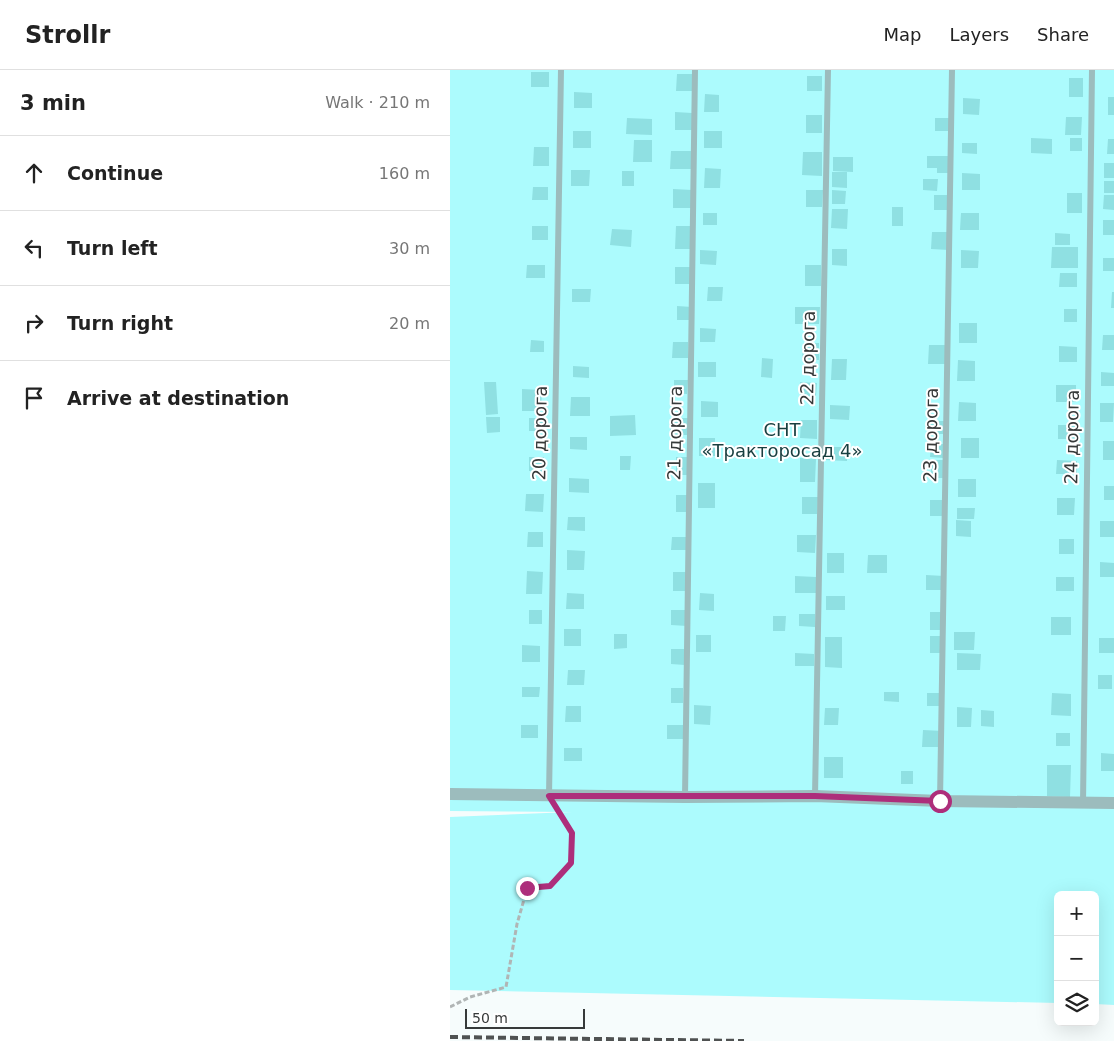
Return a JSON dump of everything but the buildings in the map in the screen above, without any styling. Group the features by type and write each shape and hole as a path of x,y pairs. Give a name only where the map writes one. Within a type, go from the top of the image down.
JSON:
{"street":[{"path":"450,794 685,797 815,796 940,801 1114,803"}],"lane":[{"name":"20 дорога","path":"549,796 561,70"},
{"name":"21 дорога","path":"685,797 696,70"},
{"name":"22 дорога","path":"815,796 828,70"},
{"name":"23 дорога","path":"940,801 952,70"},
{"name":"24 дорога","path":"1083,804 1092,70"}],"path":[{"path":"450,1007 470,997 506,987 516,924 527,888 550,886 571,863 572,833 549,796"}],"green space":[{"name":"СНТ «Тракторосад 4»","path":"450,70 1114,70 1114,1005 1099,1004 1099,891 1054,891 1054,1003 450,990 450,817 572,812 450,811"}],"railway":[{"path":"450,1037 744,1041"}],"route":[{"path":"527,888 550,886 571,863 572,833 549,796 815,796 940,801"}]}
